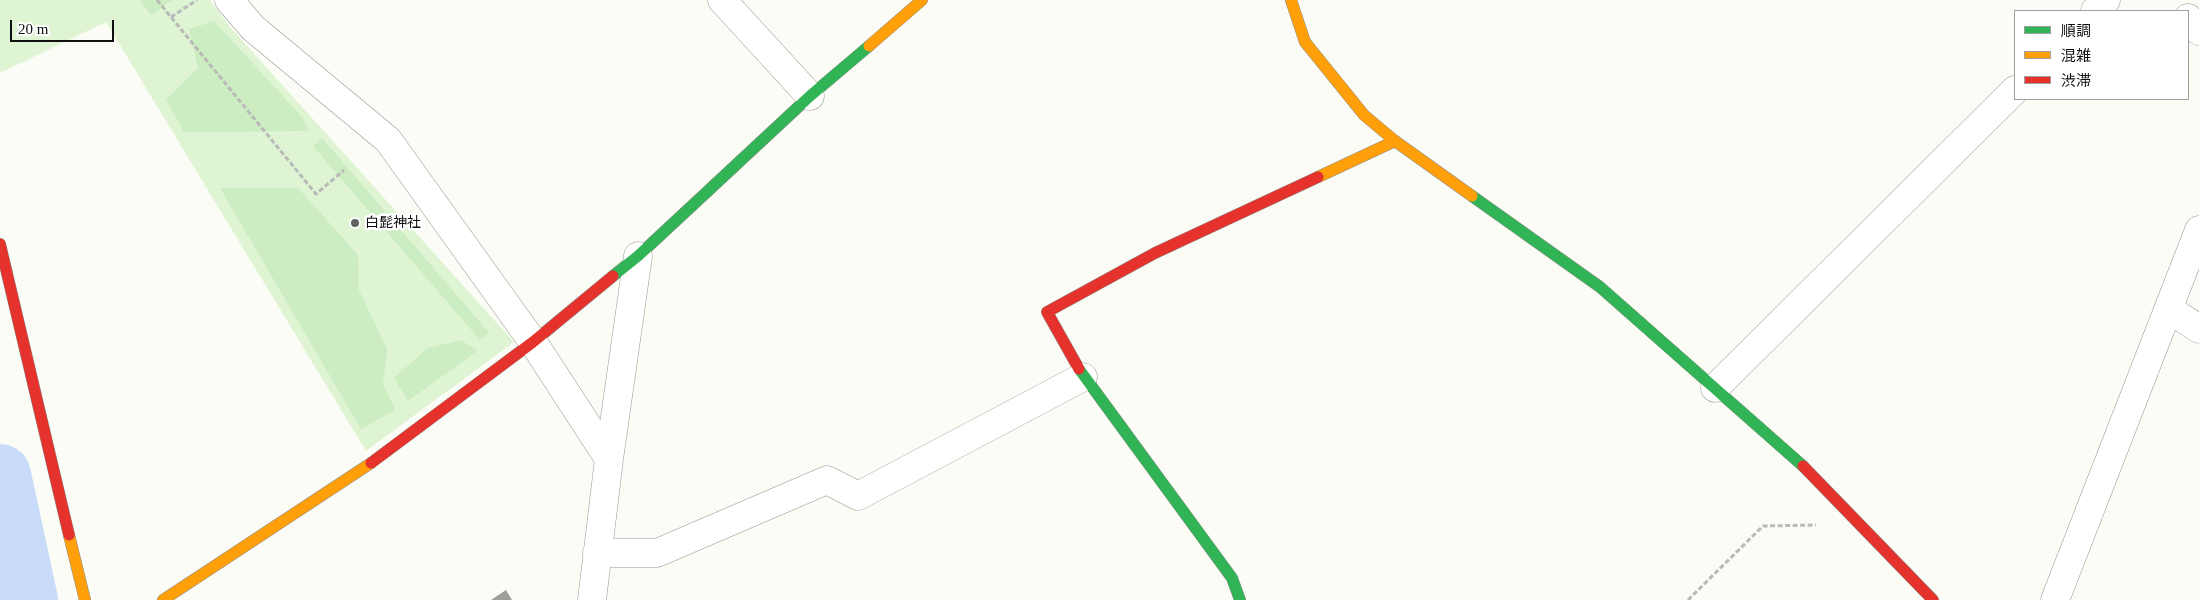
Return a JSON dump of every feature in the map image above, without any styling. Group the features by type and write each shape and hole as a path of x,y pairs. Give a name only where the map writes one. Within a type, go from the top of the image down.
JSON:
{"street":[{"path":"229,0 253,28 388,140 533,342 609,459"},
{"path":"722,0 810,96"},
{"path":"172,598 358,473 533,342 638,256 810,96 922,0"},
{"path":"1291,0 1306,42 1364,115 1395,141 1600,287 1804,467 1933,600"},
{"path":"2096,10 2106,0"},
{"path":"2173,0 2181,10"},
{"path":"2189,19 2199,31"},
{"path":"1715,388 2014,91"},
{"path":"1240,600 1232,578 1082,377 1048,312 1155,253 1395,141"},
{"path":"2055,600 2199,230"},
{"path":"0,244 86,600"},
{"path":"592,600 609,459 638,256"},
{"path":"2169,309 2199,329"},
{"path":"598,553 657,553 827,480 858,496 1082,377"}],"path":[{"path":"157,0 316,194 344,170"},
{"path":"171,17 196,0"},
{"path":"1688,600 1763,526 1859,523"}],"green space":[{"path":"0,0 210,0 230,27 514,342 366,451 106,22 0,73"},
{"path":"140,0 172,0 151,15"},
{"path":"214,21 302,117 309,131 184,132 166,100 198,68 189,29"},
{"path":"322,138 489,333 480,340 313,146"},
{"path":"220,188 298,188 358,255 359,290 387,349 383,384 395,410 361,429"},
{"path":"461,340 477,351 408,401 394,378 428,348"}],"building":[{"path":"506,590 512,600 491,600"}],"waterway":[{"path":"0,475 27,600"}],"traffic: fast":[{"path":"613,276 638,256 810,96 869,46"},
{"path":"1472,196 1600,287 1803,466"},
{"path":"1079,369 1232,578 1240,600"}],"traffic: slow":[{"path":"869,46 922,0"},
{"path":"1291,0 1305,42 1364,115 1395,141 1472,196"},
{"path":"1318,177 1395,141"},
{"path":"163,600 371,463"},
{"path":"69,535 85,600"}],"traffic: jam":[{"path":"1079,369 1047,312 1155,253 1318,177"},
{"path":"0,244 69,535"},
{"path":"371,463 533,342 613,276"},
{"path":"1803,466 1933,600"}],"place":[{"name":"白髭神社","path":"355,223"}]}
